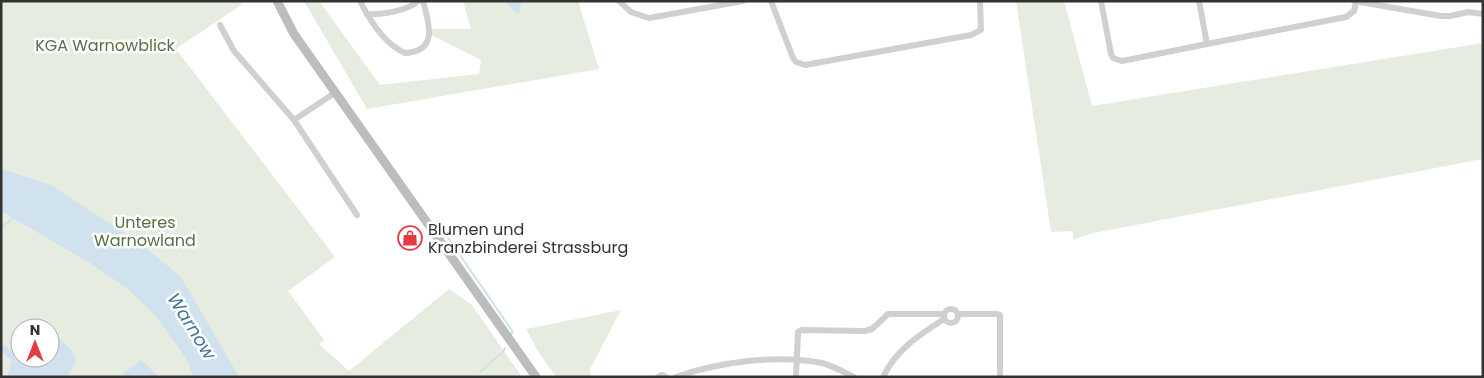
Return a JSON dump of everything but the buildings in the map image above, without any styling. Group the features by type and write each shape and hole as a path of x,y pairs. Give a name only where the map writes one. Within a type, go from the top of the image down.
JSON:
{"main road":[{"path":"277,1 294,34 536,377"}],"street":[{"path":"360,1 367,14 391,45 405,53 411,53 423,47 428,39 430,26 423,1"},
{"path":"367,14 378,15 411,6 418,1"},
{"path":"619,1 631,12 649,18 742,1"},
{"path":"771,1 793,58 796,62 805,65 977,33 981,25 980,1"},
{"path":"1101,1 1111,54 1113,58 1118,60 1346,17 1354,11 1354,2 1441,16 1468,12 1483,14"},
{"path":"1199,1 1207,44"},
{"path":"220,25 234,51 294,120 357,215"},
{"path":"294,120 336,92"},
{"path":"883,377 902,349 944,317 950,309 955,310 958,314 1000,315 1000,377"},
{"path":"796,377 797,335 802,330 865,331 872,329 888,314 944,317"},
{"path":"944,317 948,323 953,323 957,320 958,314"},
{"path":"676,377 706,367 732,363 797,360 822,363 854,377"},
{"path":"658,377 662,375 666,377"}],"green space":[{"name":"Unteres Warnowland","path":"1,1 240,1 241,5 176,49 335,257 288,291 324,340 319,344 349,371 449,289 472,305 522,377 1,377"},
{"path":"304,1 319,1 380,85 479,74 481,60 429,34 430,29 471,29 463,1 578,1 599,69 367,109"},
{"path":"1016,1 1064,1 1092,106 1483,43 1483,159 1093,233 1073,240 1073,231 1051,232"},
{"path":"621,310 590,369 591,377 556,377 536,348 526,329"}],"water":[{"path":"505,1 521,1 520,12 516,13"},
{"name":"Warnow","path":"1,169 51,185 141,244 181,277 239,377 194,377 186,358 155,315 128,289 90,263 1,211"},
{"path":"60,340 72,350 76,361 67,377 5,377 10,367 60,368"},
{"path":"1,343 10,350 10,359 1,352"},
{"path":"141,360 159,377 119,377"}],"waterway":[{"path":"1,228 15,217"},
{"path":"444,232 513,332 511,334"},
{"path":"480,372 503,352 505,348"}],"place":[{"name":"Blumen und Kranzbinderei Strassburg","path":"410,238"}],"park label":[{"name":"KGA Warnowblick","path":"105,45"}]}
